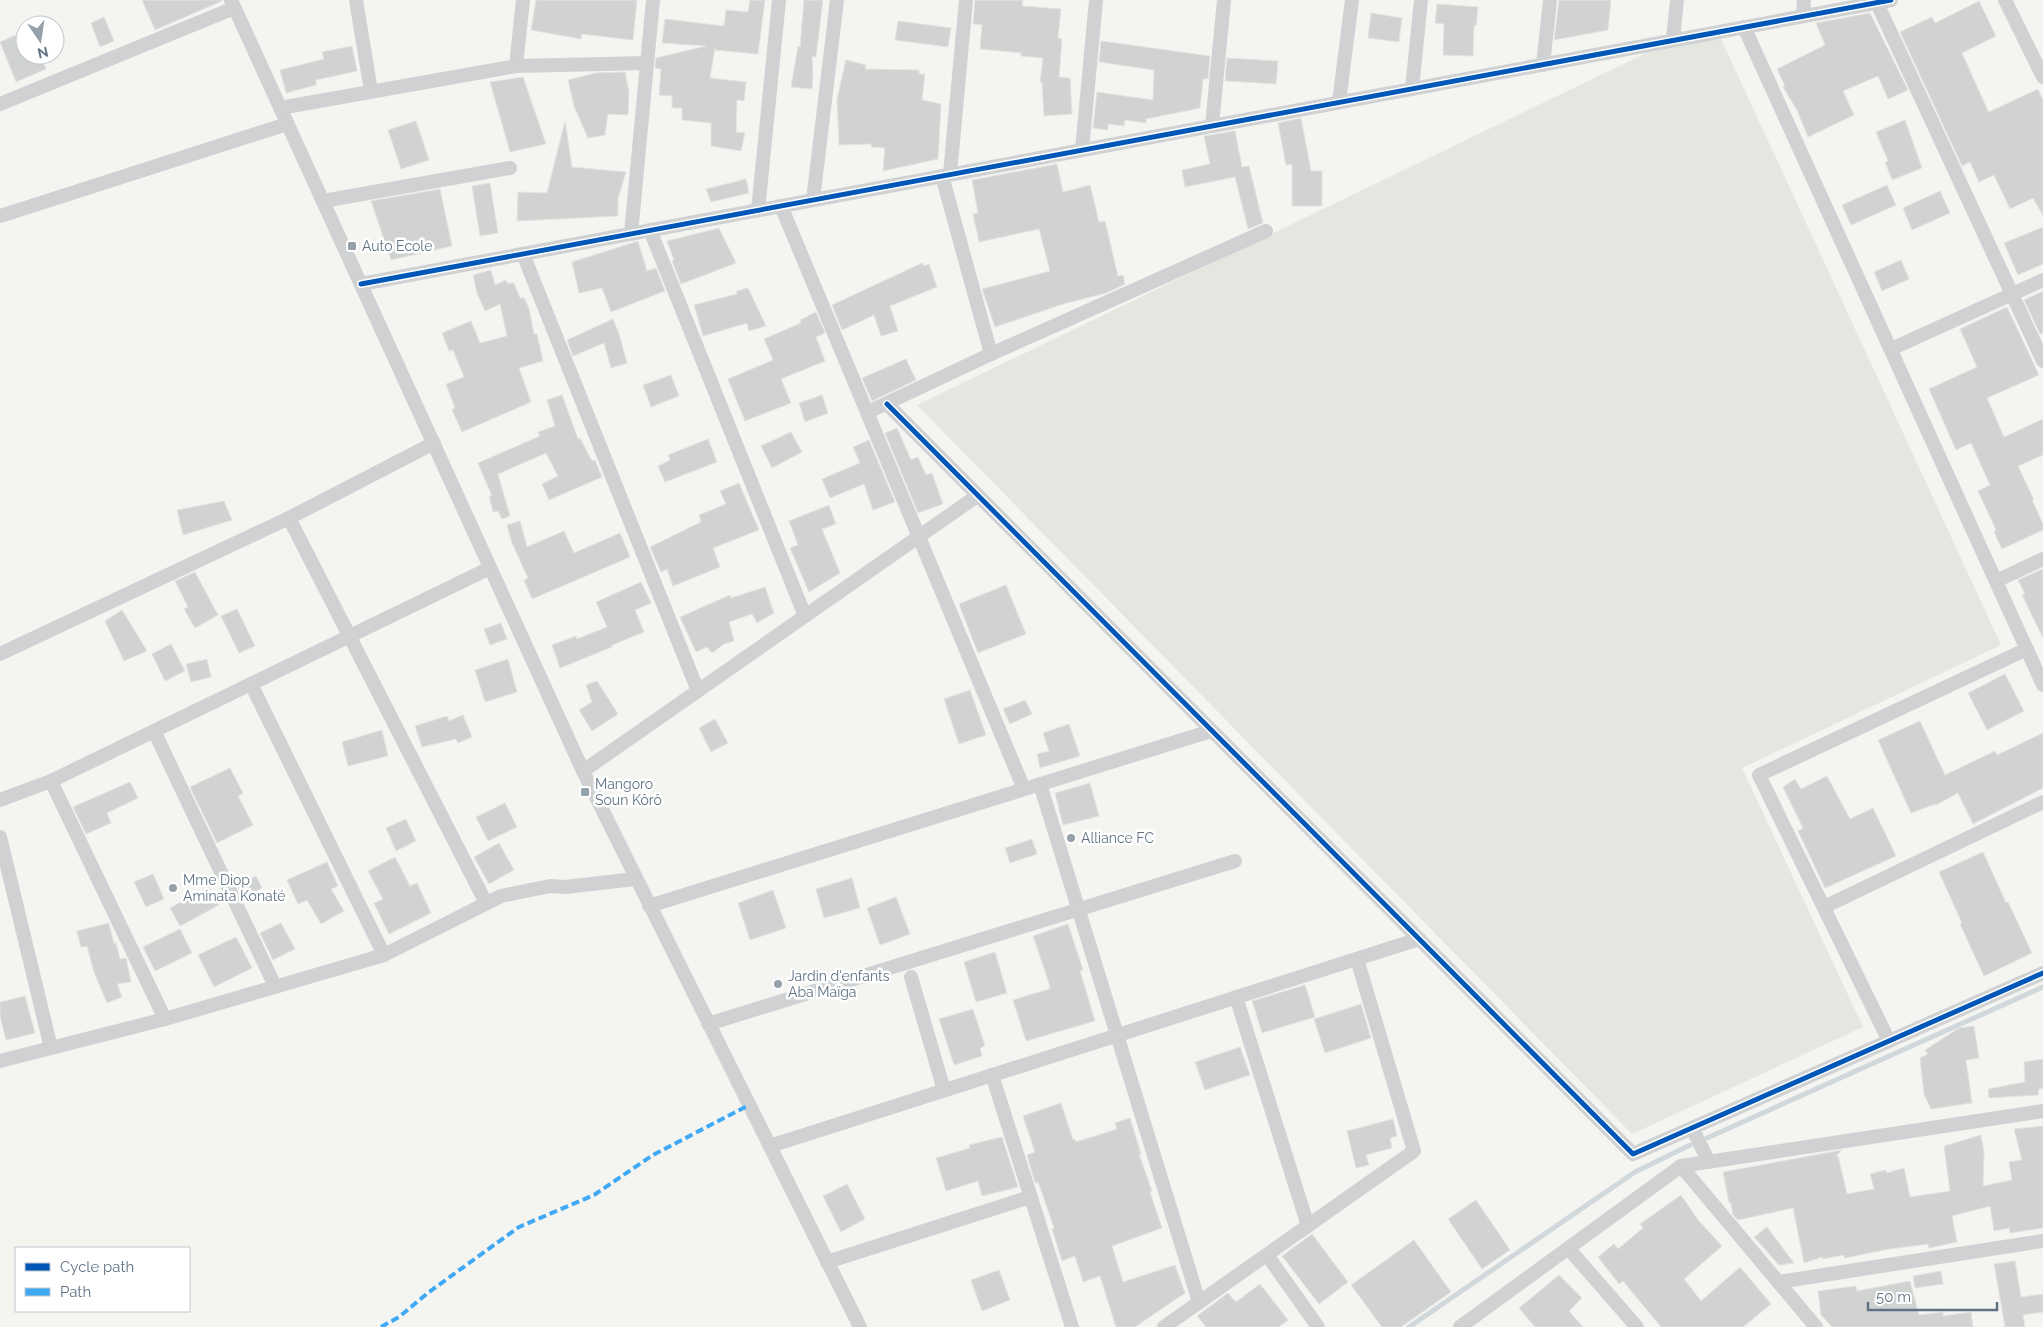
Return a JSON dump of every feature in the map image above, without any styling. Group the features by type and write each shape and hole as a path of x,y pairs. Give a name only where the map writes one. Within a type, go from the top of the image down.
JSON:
{"street":[{"path":"356,0 371,91"},
{"path":"516,66 523,0"},
{"path":"631,234 648,63 652,0"},
{"path":"758,210 779,0"},
{"path":"813,200 837,0"},
{"path":"966,0 946,175 991,354"},
{"path":"1082,150 1096,0"},
{"path":"1212,126 1224,0"},
{"path":"1340,102 1352,0"},
{"path":"1412,89 1421,0"},
{"path":"1543,65 1550,0"},
{"path":"1673,40 1677,0"},
{"path":"1802,16 1804,0"},
{"path":"361,284 1891,0"},
{"path":"2005,0 2043,77"},
{"path":"1877,3 2043,361"},
{"path":"0,104 232,4 583,771 635,879 860,1327"},
{"path":"1744,27 2043,684"},
{"path":"280,108 516,66 648,63"},
{"path":"0,216 287,124"},
{"path":"322,201 510,168"},
{"path":"781,206 1024,789"},
{"path":"650,230 805,616"},
{"path":"868,412 991,354 1266,231"},
{"path":"523,254 698,691"},
{"path":"1891,349 2043,280"},
{"path":"887,404 1633,1154 2043,973"},
{"path":"0,654 289,518 434,443"},
{"path":"583,771 977,496"},
{"path":"289,518 486,903"},
{"path":"1996,581 2043,559"},
{"path":"0,800 51,781 490,568"},
{"path":"1889,1041 1760,775 2027,649"},
{"path":"251,684 384,955"},
{"path":"649,906 1211,730"},
{"path":"154,731 275,986"},
{"path":"51,781 165,1019"},
{"path":"1040,784 1116,1036 1200,1302"},
{"path":"1824,907 2043,802"},
{"path":"0,837 51,1048"},
{"path":"708,1024 1236,861"},
{"path":"0,1060 165,1019 384,955 486,903 518,891 550,886 564,887 635,879"},
{"path":"770,1146 1419,939"},
{"path":"1164,1327 1414,1152 1357,959"},
{"path":"911,977 944,1090"},
{"path":"1236,997 1308,1226"},
{"path":"992,1075 1072,1327"},
{"path":"1466,1325 1681,1166 2043,1111"},
{"path":"1692,1128 1709,1162"},
{"path":"1681,1166 1816,1327"},
{"path":"827,1262 1030,1197"},
{"path":"1778,1282 2043,1241"},
{"path":"1568,1248 1637,1327"},
{"path":"1267,1255 1318,1327"}],"shaded area":[{"path":"1721,39 2001,645 1742,768 1863,1027 1632,1134 917,405 1665,44"}],"building":[{"path":"142,0 222,0 222,1 155,30"},
{"path":"536,0 637,0 633,40 582,34 581,39 531,30"},
{"path":"750,0 765,0 758,54 715,50 715,47 710,78 746,82 744,101 737,100 736,132 745,133 741,151 711,146 711,123 682,120 682,108 672,108 672,96 659,95 661,69 655,68 656,58 706,46 662,43 665,19 724,26 726,10 748,12"},
{"path":"804,0 823,0 816,57 812,56 812,89 791,87 798,46 800,47"},
{"path":"975,0 1023,0 1022,6 1061,9 1058,38 1062,39 1059,77 1070,78 1072,114 1044,116 1042,82 1040,82 1043,58 1021,56 1021,53 980,49 982,25 973,24"},
{"path":"1559,0 1611,0 1608,30 1554,40"},
{"path":"1979,1 1996,36 1962,53 1988,111 2038,89 2043,100 2043,216 2033,198 2010,209 1994,175 1979,182 1970,162 1962,166 1900,32 1932,17 1935,23"},
{"path":"1437,4 1478,7 1476,26 1474,26 1473,56 1443,55 1444,24 1435,23"},
{"path":"1371,13 1402,18 1399,42 1368,38"},
{"path":"1870,13 1908,90 1888,99 1878,76 1843,91 1854,115 1808,137 1797,110 1783,87 1785,86 1777,69 1825,45 1816,23"},
{"path":"104,17 114,41 100,47 91,23"},
{"path":"898,21 951,28 948,47 895,40"},
{"path":"15,35 15,65 44,65 46,69 16,82 0,42"},
{"path":"1101,41 1210,56 1208,79 1203,79 1200,108 1146,119 1146,123 1125,120 1124,126 1108,124 1108,130 1093,128 1097,92 1153,100 1154,70 1099,62"},
{"path":"352,46 357,71 316,80 316,85 286,93 280,70 324,59 322,52"},
{"path":"1227,58 1278,61 1276,84 1225,81"},
{"path":"846,60 866,65 865,69 919,70 919,74 925,74 922,100 941,104 938,159 883,171 885,148 871,147 871,144 839,145 837,99"},
{"path":"625,72 629,92 628,115 608,114 605,135 588,138 574,106 568,80 596,73"},
{"path":"523,77 546,144 510,152 490,82"},
{"path":"1301,118 1311,171 1322,171 1322,206 1292,206 1292,164 1286,165 1278,123"},
{"path":"1905,120 1922,168 1892,180 1885,162 1888,161 1876,132"},
{"path":"416,121 429,160 401,169 388,130"},
{"path":"565,121 572,167 626,172 618,198 618,216 517,221 518,192 547,193"},
{"path":"1235,131 1242,167 1249,166 1263,223 1248,229 1235,177 1185,187 1182,170 1210,164 1204,136"},
{"path":"1057,164 1063,192 1090,185 1099,222 1105,221 1118,276 1123,275 1125,284 1106,293 1063,304 995,327 982,289 1050,271 1039,229 979,242 973,214 978,213 972,180"},
{"path":"746,179 749,193 711,202 706,189"},
{"path":"490,183 498,233 480,236 472,186"},
{"path":"1887,185 1896,205 1851,225 1842,205"},
{"path":"440,189 452,246 391,260 371,201"},
{"path":"1940,191 1950,213 1912,230 1903,208"},
{"path":"2043,227 2043,264 2018,275 2004,243"},
{"path":"719,228 736,263 681,284 667,241"},
{"path":"638,241 647,271 656,268 665,291 611,312 602,288 579,293 572,262"},
{"path":"1901,260 1909,279 1882,291 1874,272"},
{"path":"922,263 924,266 929,264 937,287 890,306 898,331 881,336 874,315 842,330 832,305"},
{"path":"491,270 495,285 506,280 507,283 514,283 520,298 524,298 529,308 534,334 537,334 543,361 519,368 531,402 462,432 452,410 455,408 446,384 464,377 453,350 449,351 442,333 471,321 480,343 507,336 500,304 485,311 477,293 473,275"},
{"path":"748,288 766,326 749,331 747,323 703,336 694,305 737,294 737,291"},
{"path":"2043,291 2043,333 2040,334 2024,300"},
{"path":"2007,307 2039,375 1987,398 2004,437 2043,419 2043,455 2018,466 2034,500 2032,500 2043,524 2043,530 2002,549 1994,532 1996,530 1978,491 1990,485 1971,443 1956,450 1929,389 1977,367 1960,329"},
{"path":"816,312 825,333 816,337 825,361 781,379 791,403 745,421 728,379 773,360 764,339 801,323 800,320"},
{"path":"613,319 627,363 611,368 604,343 573,356 567,340"},
{"path":"906,359 916,380 872,401 862,378"},
{"path":"671,375 679,396 651,407 643,385"},
{"path":"562,395 578,439 580,438 592,461 595,460 602,477 549,500 542,484 558,476 546,453 498,474 510,516 502,519 498,511 493,512 489,496 492,496 478,463 540,436 538,432 555,426 547,400"},
{"path":"822,395 828,413 805,422 799,403"},
{"path":"897,428 911,460 918,457 926,475 932,473 943,504 918,513 885,433"},
{"path":"791,432 802,452 772,468 761,446"},
{"path":"708,439 717,462 665,482 658,466 670,460 668,455"},
{"path":"869,440 895,502 873,510 864,484 830,498 822,479 860,463 853,447"},
{"path":"739,483 759,530 713,548 720,567 673,586 667,569 661,572 650,547 701,522 699,515 726,504 720,491"},
{"path":"224,501 232,520 183,535 177,510"},
{"path":"829,505 836,524 822,529 840,573 809,592 790,548 798,545 789,521"},
{"path":"520,521 527,547 564,531 574,553 620,533 630,557 532,599 524,580 528,578 512,543 507,525"},
{"path":"2043,569 2043,638 2022,595 2025,594 2018,580"},
{"path":"195,572 218,615 195,628 184,609 188,607 175,581"},
{"path":"641,582 651,603 635,610 644,632 560,668 552,645 576,636 577,639 607,627 596,602"},
{"path":"1006,585 1026,634 978,653 959,604"},
{"path":"765,587 774,613 757,623 752,614 729,622 734,641 724,644 712,653 707,647 696,652 680,617 730,595 731,598"},
{"path":"237,609 255,646 239,653 221,616"},
{"path":"122,610 147,651 124,661 105,621"},
{"path":"501,623 507,639 490,645 484,629"},
{"path":"171,644 185,671 165,681 152,654"},
{"path":"207,659 211,677 191,682 186,664"},
{"path":"508,659 517,692 485,702 475,670"},
{"path":"2005,674 2024,711 1987,730 1968,693"},
{"path":"597,681 618,714 592,731 579,710 592,702 586,685"},
{"path":"970,690 986,735 959,744 944,699"},
{"path":"1025,700 1032,714 1010,724 1003,709"},
{"path":"463,715 472,737 458,743 456,739 422,747 415,726 447,716 449,721"},
{"path":"715,719 728,743 711,752 699,728"},
{"path":"1920,721 1945,775 1995,751 1997,755 2043,733 2043,788 1973,824 1958,793 1936,805 1911,813 1878,740"},
{"path":"1069,724 1080,756 1040,768 1037,754 1049,751 1043,733"},
{"path":"382,730 388,756 348,766 342,742"},
{"path":"230,768 243,793 238,796 253,825 217,843 190,787"},
{"path":"1827,776 1850,819 1873,808 1896,856 1825,888 1798,831 1803,828 1783,787 1795,779 1801,789"},
{"path":"130,782 138,798 107,813 111,823 86,834 73,807"},
{"path":"1090,783 1099,816 1063,825 1055,793"},
{"path":"505,803 517,827 488,841 476,817"},
{"path":"406,819 416,841 396,851 386,828"},
{"path":"1032,839 1037,854 1010,863 1005,848"},
{"path":"499,843 514,870 489,884 474,857"},
{"path":"1983,852 2006,903 2008,902 2032,953 1984,976 1939,872"},
{"path":"395,857 410,886 417,883 431,913 389,934 374,903 383,899 368,871"},
{"path":"327,862 338,886 331,889 344,911 321,924 307,900 298,904 287,880"},
{"path":"153,874 164,899 146,907 134,882"},
{"path":"256,876 262,888 243,898 237,886"},
{"path":"852,878 860,908 824,918 816,889"},
{"path":"209,887 219,905 180,926 170,908"},
{"path":"773,890 786,928 750,940 738,903"},
{"path":"896,897 910,934 880,945 867,908"},
{"path":"109,923 120,959 126,958 131,982 117,984 122,997 107,1003 94,972 87,946 81,947 77,931"},
{"path":"281,923 295,949 273,960 260,933"},
{"path":"1068,924 1083,970 1080,971 1095,1021 1026,1041 1013,1000 1049,989 1050,986 1033,936"},
{"path":"180,929 192,953 155,971 143,947"},
{"path":"236,937 252,968 214,987 198,955"},
{"path":"995,952 1007,993 976,1002 964,962"},
{"path":"1305,985 1315,1017 1262,1033 1252,1001"},
{"path":"25,996 35,1033 6,1040 0,1016 0,1002"},
{"path":"1361,1004 1371,1038 1325,1053 1314,1019"},
{"path":"973,1009 985,1046 980,1048 982,1056 954,1065 939,1019"},
{"path":"1974,1026 1979,1058 1966,1060 1972,1103 1931,1109 1924,1094 1920,1058 1928,1054 1925,1050 1959,1028"},
{"path":"1240,1047 1250,1075 1205,1090 1195,1062"},
{"path":"2043,1059 2043,1088 2039,1089 2038,1095 1989,1098 1988,1089 2025,1082 2024,1062"},
{"path":"1061,1103 1073,1140 1075,1139 1076,1142 1117,1129 1115,1123 1130,1118 1162,1228 1112,1246 1123,1282 1175,1265 1185,1293 1135,1327 1116,1327 1100,1276 1083,1282 1075,1256 1062,1261 1052,1229 1054,1228 1040,1187 1038,1182 1035,1183 1027,1155 1035,1152 1023,1116"},
{"path":"1393,1119 1397,1136 1390,1138 1392,1148 1366,1155 1369,1165 1356,1168 1347,1131"},
{"path":"2043,1126 2043,1228 2010,1233 2009,1228 1994,1231 1990,1206 1952,1216 1957,1242 1929,1248 1928,1244 1889,1249 1845,1258 1844,1255 1823,1259 1822,1257 1804,1263 1793,1208 1738,1220 1733,1215 1731,1203 1729,1203 1723,1172 1842,1150 1835,1157 1838,1156 1847,1194 1874,1189 1870,1174 1886,1170 1887,1173 1904,1168 1910,1197 1950,1191 1944,1146 1981,1135 1984,1153 1983,1186 2012,1180 2009,1162 2022,1160 2014,1129"},
{"path":"1002,1137 1018,1187 982,1196 978,1181 946,1191 936,1158 970,1148 969,1145"},
{"path":"847,1184 865,1219 841,1232 823,1196"},
{"path":"1681,1195 1698,1220 1722,1246 1684,1279 1701,1301 1740,1267 1771,1304 1743,1327 1661,1327 1623,1281 1619,1284 1598,1257 1614,1244 1618,1249 1643,1228 1640,1224"},
{"path":"1476,1200 1510,1250 1482,1269 1448,1219"},
{"path":"1767,1227 1794,1263 1779,1265 1754,1237"},
{"path":"1312,1234 1348,1282 1319,1304 1282,1256"},
{"path":"1414,1240 1451,1292 1401,1327 1382,1327 1351,1285"},
{"path":"2015,1261 2021,1297 2043,1294 2043,1312 2023,1315 2025,1327 2005,1327 1994,1264"},
{"path":"999,1270 1010,1300 982,1311 971,1280"},
{"path":"1941,1271 1943,1284 1915,1288 1913,1276"},
{"path":"1559,1275 1582,1298 1569,1311 1583,1327 1535,1327 1519,1308"},
{"path":"1910,1281 1919,1315 1943,1312 1943,1316 1971,1312 1973,1327 1832,1327 1821,1315 1818,1291 1856,1286 1857,1291"},
{"path":"1260,1284 1288,1320 1279,1327 1206,1327 1197,1316 1228,1293 1236,1302"}],"waterway":[{"path":"1707,1138 2043,987"},
{"path":"1409,1327 1635,1172 1690,1145"}],"marked path":[{"path":"381,1327 399,1317 429,1292 519,1227 594,1195 653,1155 749,1105"}],"cycle path":[{"path":"361,284 1891,0"},
{"path":"887,404 1633,1154 2043,973"}],"place":[{"name":"Auto Ecole","path":"352,246"},
{"name":"Mangoro Soun Kôrô","path":"585,792"},
{"name":"Alliance FC","path":"1071,838"},
{"name":"Mme Diop Aminata Konaté","path":"173,888"},
{"name":"Jardin d'enfants Aba Maïga","path":"778,984"}]}
